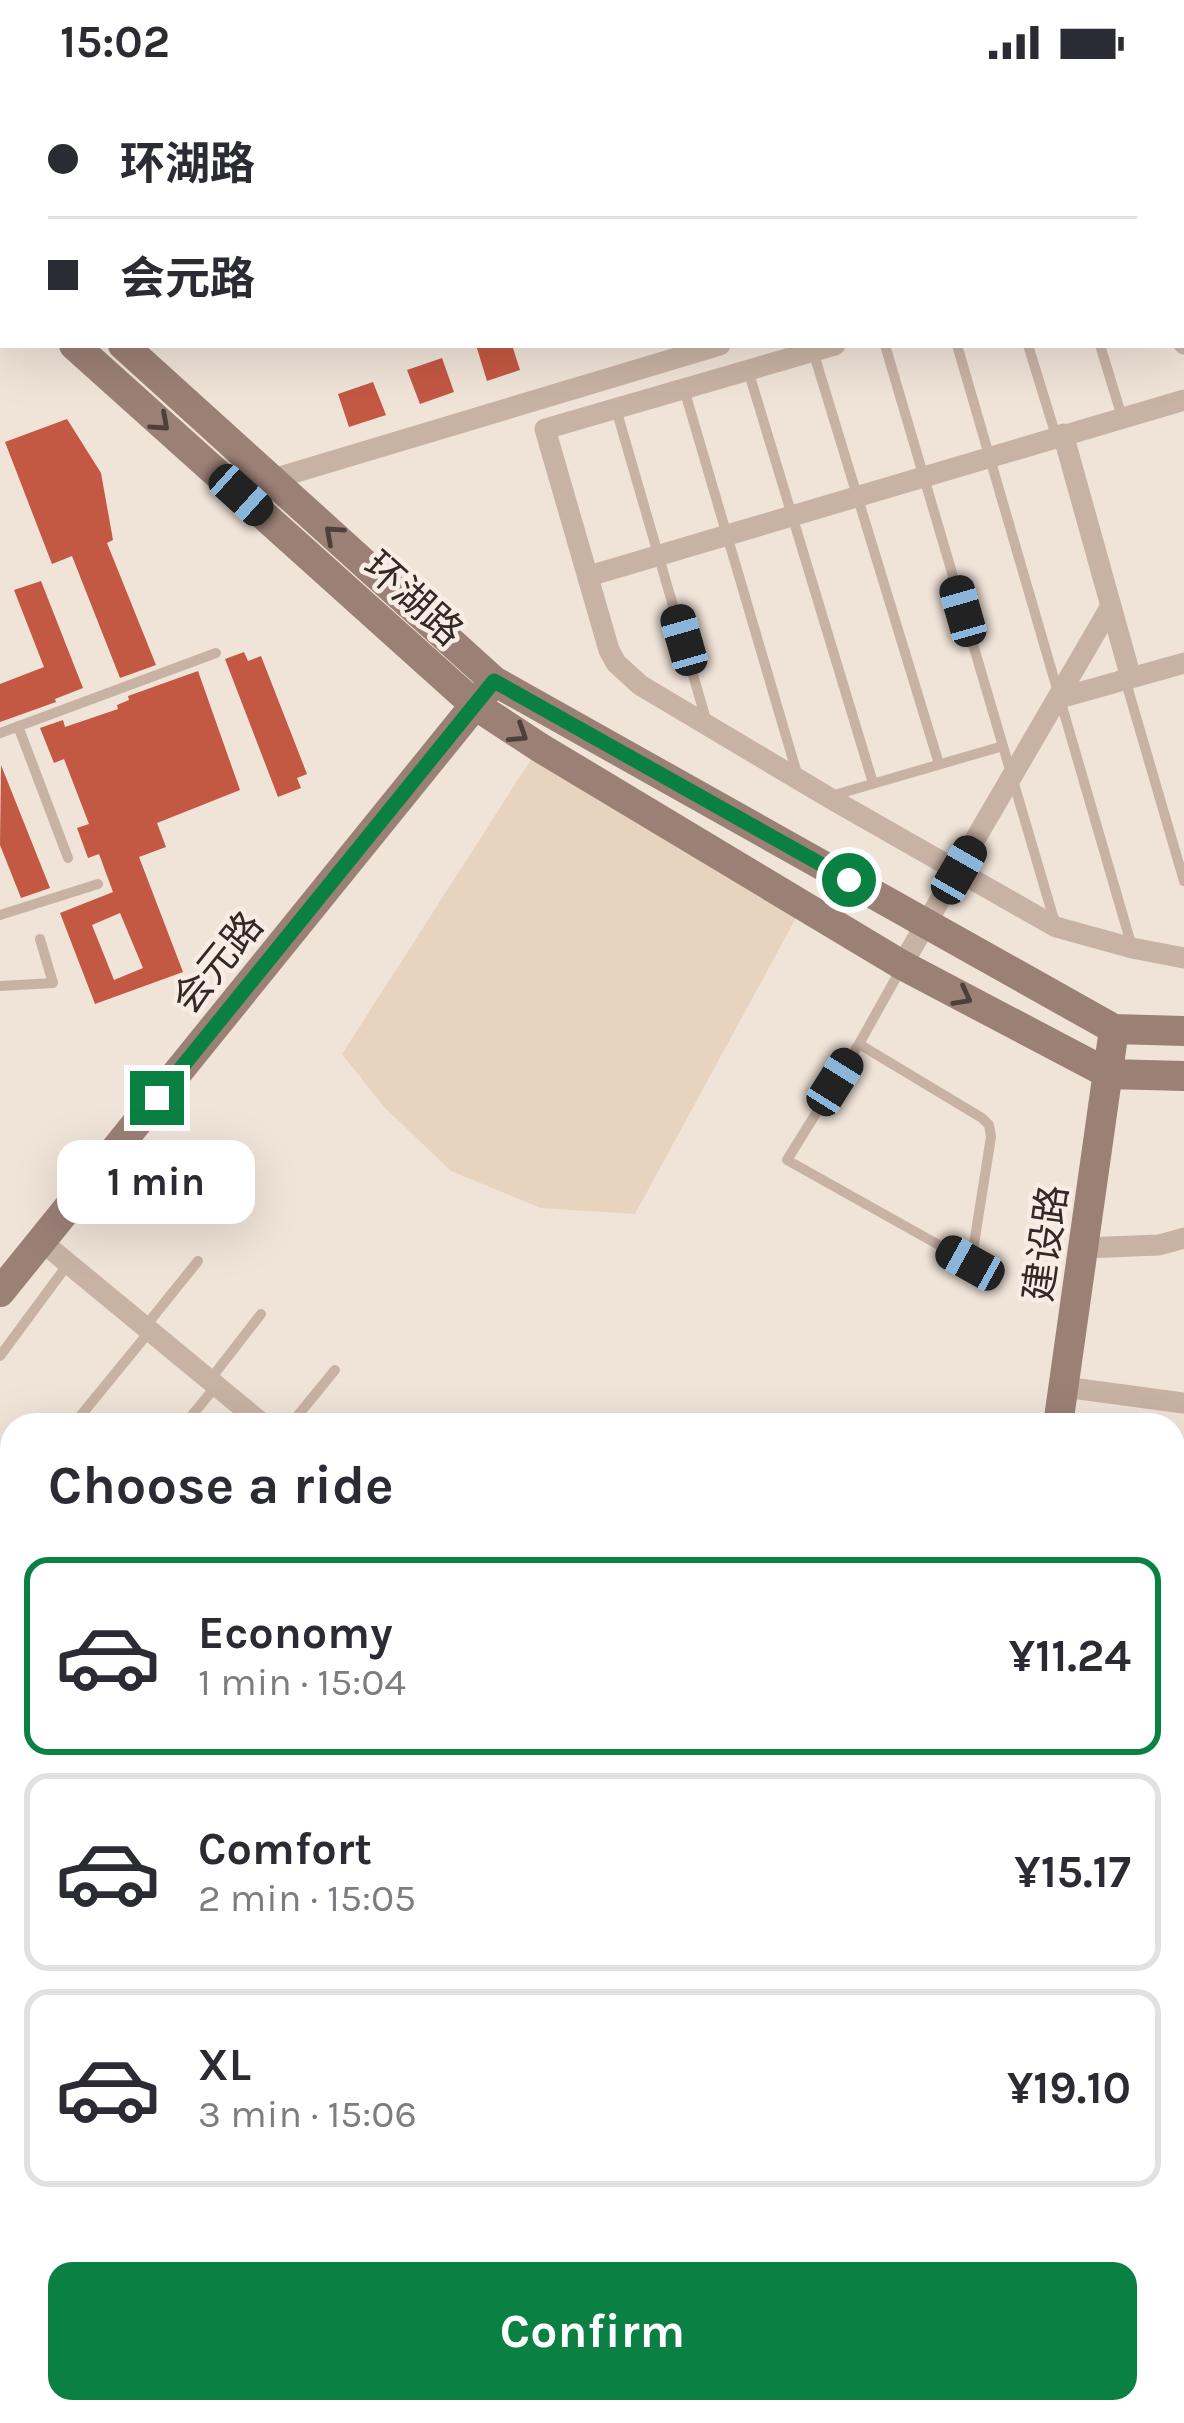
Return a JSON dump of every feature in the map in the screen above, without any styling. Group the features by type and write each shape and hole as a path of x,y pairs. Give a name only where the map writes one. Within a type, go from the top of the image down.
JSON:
{"main road":[{"name":"环湖路","path":"78,348 559,759 902,965 1109,1073 1184,1076"},
{"name":"环湖路","path":"126,348 273,479 485,693 927,924 1114,1029 1184,1031"},
{"name":"会元路","path":"0,1292 485,693"},
{"name":"建设路","path":"1060,1413 1114,1029"}],"street":[{"path":"273,479 710,348"},
{"path":"824,348 545,429 616,663 640,685 708,726 1056,927 1184,958"},
{"path":"589,576 1184,400"},
{"path":"1060,435 1112,606 1128,678"},
{"path":"902,965 1112,606"},
{"path":"1060,698 1184,663"},
{"path":"1083,1248 1159,1245 1184,1238"},
{"path":"41,1241 249,1413"},
{"path":"1064,1387 1184,1402"}],"lane":[{"path":"824,348 857,496 939,764"},
{"path":"886,348 1056,927"},
{"path":"957,348 1132,948"},
{"path":"1029,348 1060,435"},
{"path":"1101,348 1122,417"},
{"path":"748,370 873,783"},
{"path":"684,389 799,780"},
{"path":"616,409 708,726"},
{"path":"0,733 216,653"},
{"path":"1128,678 1184,881"},
{"path":"19,727 68,858"},
{"path":"828,797 1003,746"},
{"path":"0,915 98,884"},
{"path":"0,986 53,983 40,939"},
{"path":"859,1044 989,1125 992,1137 970,1263 787,1160 902,965"},
{"path":"83,1413 198,1261"},
{"path":"0,1356 68,1264"},
{"path":"192,1413 261,1314"},
{"path":"300,1413 335,1370"}],"shaded area":[{"path":"539,747 803,905 635,1214 541,1208 451,1171 384,1107 342,1054"}],"building":[{"path":"477,348 513,348 520,370 487,381"},
{"path":"442,358 454,392 420,404 407,370"},
{"path":"373,382 386,415 349,427 338,394"},
{"path":"67,419 101,473 113,540 107,543 156,665 120,678 72,556 52,564 5,442"},
{"path":"41,581 83,688 0,722 0,684 44,667 14,590"},
{"path":"244,652 248,661 261,656 307,774 297,778 301,788 278,797 225,659"},
{"path":"198,671 240,790 157,823 166,847 139,857 183,972 95,1004 60,913 113,892 99,854 88,858 77,828 89,824 64,759 54,763 40,728 63,720 65,727 118,709 128,696","holes":["120,913 143,968 114,980 92,925"]},
{"path":"1,765 50,888 21,898 0,845"}],"route":[{"path":"157,1098 494,681 849,880"}]}
